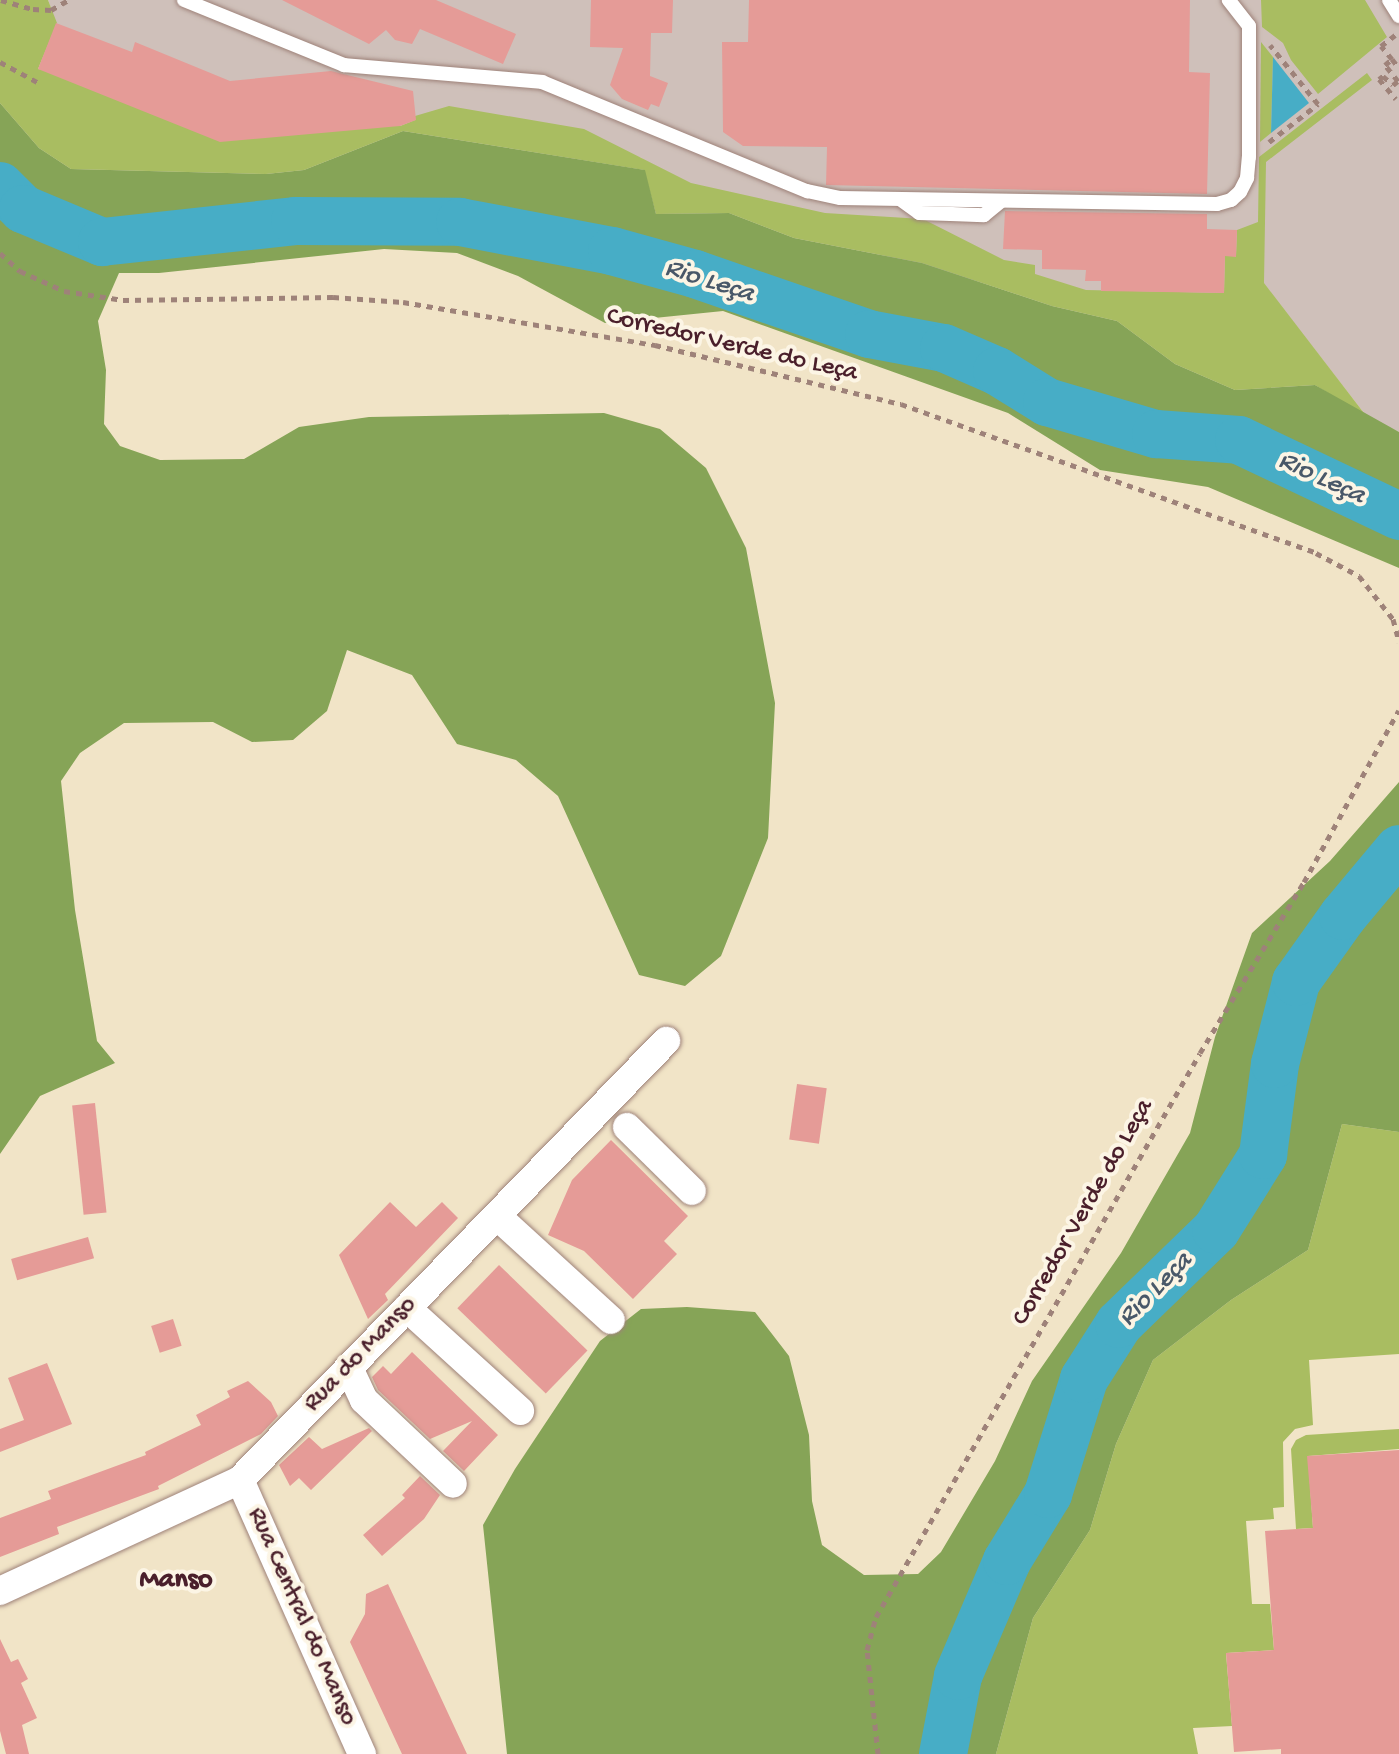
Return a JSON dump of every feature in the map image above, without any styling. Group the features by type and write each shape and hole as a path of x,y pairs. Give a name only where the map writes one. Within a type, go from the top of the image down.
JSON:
{"street":[{"name":"Rua do Manso","path":"0,1591 240,1480 497,1216 613,1116 666,1041"},
{"path":"613,1116 692,1191"},
{"path":"497,1216 611,1320"},
{"path":"407,1308 520,1411"},
{"path":"349,1368 364,1400 453,1484"},
{"name":"Rua Central do Manso","path":"240,1480 362,1754"}],"lane":[{"path":"184,0 344,65 528,79 807,191 840,198 1217,204 1231,200 1240,192 1247,178 1249,157 1249,26 1229,0"},
{"path":"1389,0 1399,16"}],"path":[{"path":"1,0 33,9 51,10 68,0"},
{"path":"1249,26 1263,37 1318,104 1249,157"},
{"path":"1389,40 1381,46 1399,68"},
{"path":"1392,59 1385,65 1398,81 1393,85 1385,74 1379,79 1396,99"},
{"path":"0,62 39,83"},
{"name":"Corredor Verde do Leça","path":"0,253 20,271 64,291 123,300 333,297 403,302 655,345 901,404 1316,553 1359,576 1393,619 1399,642"},
{"name":"Corredor Verde do Leça","path":"878,1754 867,1650 876,1617 1200,1053 1304,882 1399,710"}],"shaded area":[{"path":"48,0 1399,0 1399,432 1367,417 1264,284 1264,275 1232,310 1052,306 1009,290 729,213 656,214 642,158 416,120 400,126 220,142 38,69 56,23"}],"green space":[{"path":"0,0 48,0 57,23 38,69 400,126 415,120 415,116 449,106 584,129 691,183 825,213 923,219 1004,260 1035,265 1035,274 1086,290 1224,293 1225,256 1236,256 1237,230 1258,222 1259,157 1367,73 1372,80 1266,162 1264,283 1367,417 1315,385 1235,390 1175,364 1117,321 1052,306 922,263 794,238 729,213 656,214 644,170 403,131 304,170 266,174 71,169 39,148 0,103"},
{"path":"1261,0 1365,0 1387,37 1318,94 1291,60 1283,43 1262,27"},
{"path":"1261,42 1273,57 1271,133 1260,142"},
{"path":"0,103 39,148 71,169 266,174 304,170 403,131 645,170 656,214 729,213 794,238 922,263 1052,306 1117,321 1175,364 1235,390 1315,385 1399,432 1399,568 1208,487 1100,470 1008,413 723,311 605,323 518,276 457,253 384,249 159,273 119,273 98,321 106,370 104,424 120,446 160,460 244,459 299,427 369,417 604,413 660,429 706,468 746,548 775,703 768,838 721,956 685,986 639,975 558,796 516,760 457,744 412,675 347,650 327,711 293,740 252,742 213,722 124,723 80,753 61,781 75,910 97,1041 115,1063 40,1096 0,1154"},
{"path":"1399,782 1399,1132 1342,1124 1308,1250 1231,1300 1153,1360 1116,1444 1090,1530 1033,1618 996,1754 507,1754 483,1525 515,1469 600,1341 641,1309 687,1307 755,1312 789,1356 809,1435 812,1501 822,1545 864,1575 918,1574 941,1552 995,1461 1032,1381 1121,1253 1190,1133 1215,1037 1252,933 1330,861"},
{"path":"1342,1124 1399,1132 1399,1354 1309,1360 1313,1425 1295,1429 1283,1442 1284,1507 1273,1508 1274,1519 1246,1521 1252,1604 1270,1604 1274,1650 1226,1653 1232,1726 1193,1728 1198,1754 996,1754 1033,1618 1090,1530 1116,1444 1153,1360 1231,1300 1308,1250"},
{"path":"1399,1429 1399,1449 1308,1456 1313,1528 1296,1529 1291,1449 1296,1440 1306,1435"}],"water":[{"path":"1273,57 1309,103 1271,133"}],"building":[{"path":"282,0 436,0 516,34 503,64 420,29 412,44 395,40 386,30 369,44"},
{"path":"591,0 673,0 672,33 651,33 650,76 668,83 659,107 651,104 648,110 622,99 610,85 623,48 590,47"},
{"path":"749,0 1190,0 1189,72 1210,73 1207,194 826,185 827,147 743,146 723,132 722,42 748,42"},
{"path":"56,23 132,52 135,42 230,81 331,71 413,91 416,120 400,126 220,142 38,69"},
{"path":"1005,211 1207,214 1207,229 1237,230 1236,257 1225,256 1224,293 1101,291 1101,281 1085,281 1086,270 1042,269 1042,250 1003,249"},
{"path":"797,1084 827,1088 819,1144 789,1139"},
{"path":"95,1103 106,1212 84,1215 72,1105"},
{"path":"611,1140 688,1216 664,1241 677,1254 633,1299 584,1251 548,1235 572,1180"},
{"path":"390,1202 416,1227 442,1202 458,1218 385,1294 388,1300 368,1319 339,1255"},
{"path":"88,1237 94,1258 17,1280 11,1259"},
{"path":"499,1265 587,1350 546,1394 457,1308"},
{"path":"173,1319 182,1346 160,1353 151,1326"},
{"path":"412,1352 498,1435 464,1471 443,1451 472,1421 430,1439 378,1390 372,1377 383,1366 391,1374"},
{"path":"47,1363 72,1424 0,1452 0,1429 24,1420 8,1378"},
{"path":"248,1381 271,1402 278,1416 261,1434 158,1486 159,1489 57,1527 59,1534 0,1557 0,1518 51,1499 48,1491 146,1455 145,1452 201,1425 196,1415 230,1397 227,1391"},
{"path":"369,1428 372,1431 311,1490 299,1478 290,1486 279,1465 309,1437 322,1449"},
{"path":"1399,1450 1399,1754 1281,1754 1281,1749 1234,1752 1226,1653 1274,1650 1265,1531 1313,1528 1307,1456"},
{"path":"420,1476 440,1495 424,1519 382,1556 363,1535 405,1498 402,1495"},
{"path":"388,1584 467,1754 402,1754 350,1642 365,1614 366,1594"},
{"path":"0,1639 11,1662 18,1659 28,1679 21,1683 37,1718 22,1725 29,1754 6,1754 0,1731"}],"waterway":[{"name":"Rio Leça","path":"0,186 23,209 102,242 295,221 460,222 612,251 695,274 869,334 944,348 997,371 1047,402 1156,434 1239,440 1399,516"},
{"name":"Rio Leça","path":"943,1754 958,1676 1007,1561 1048,1494 1084,1379 1119,1324 1216,1230 1263,1155 1275,1064 1296,982 1343,916 1399,849"}],"district":[{"name":"Manso","path":"176,1581"}]}
